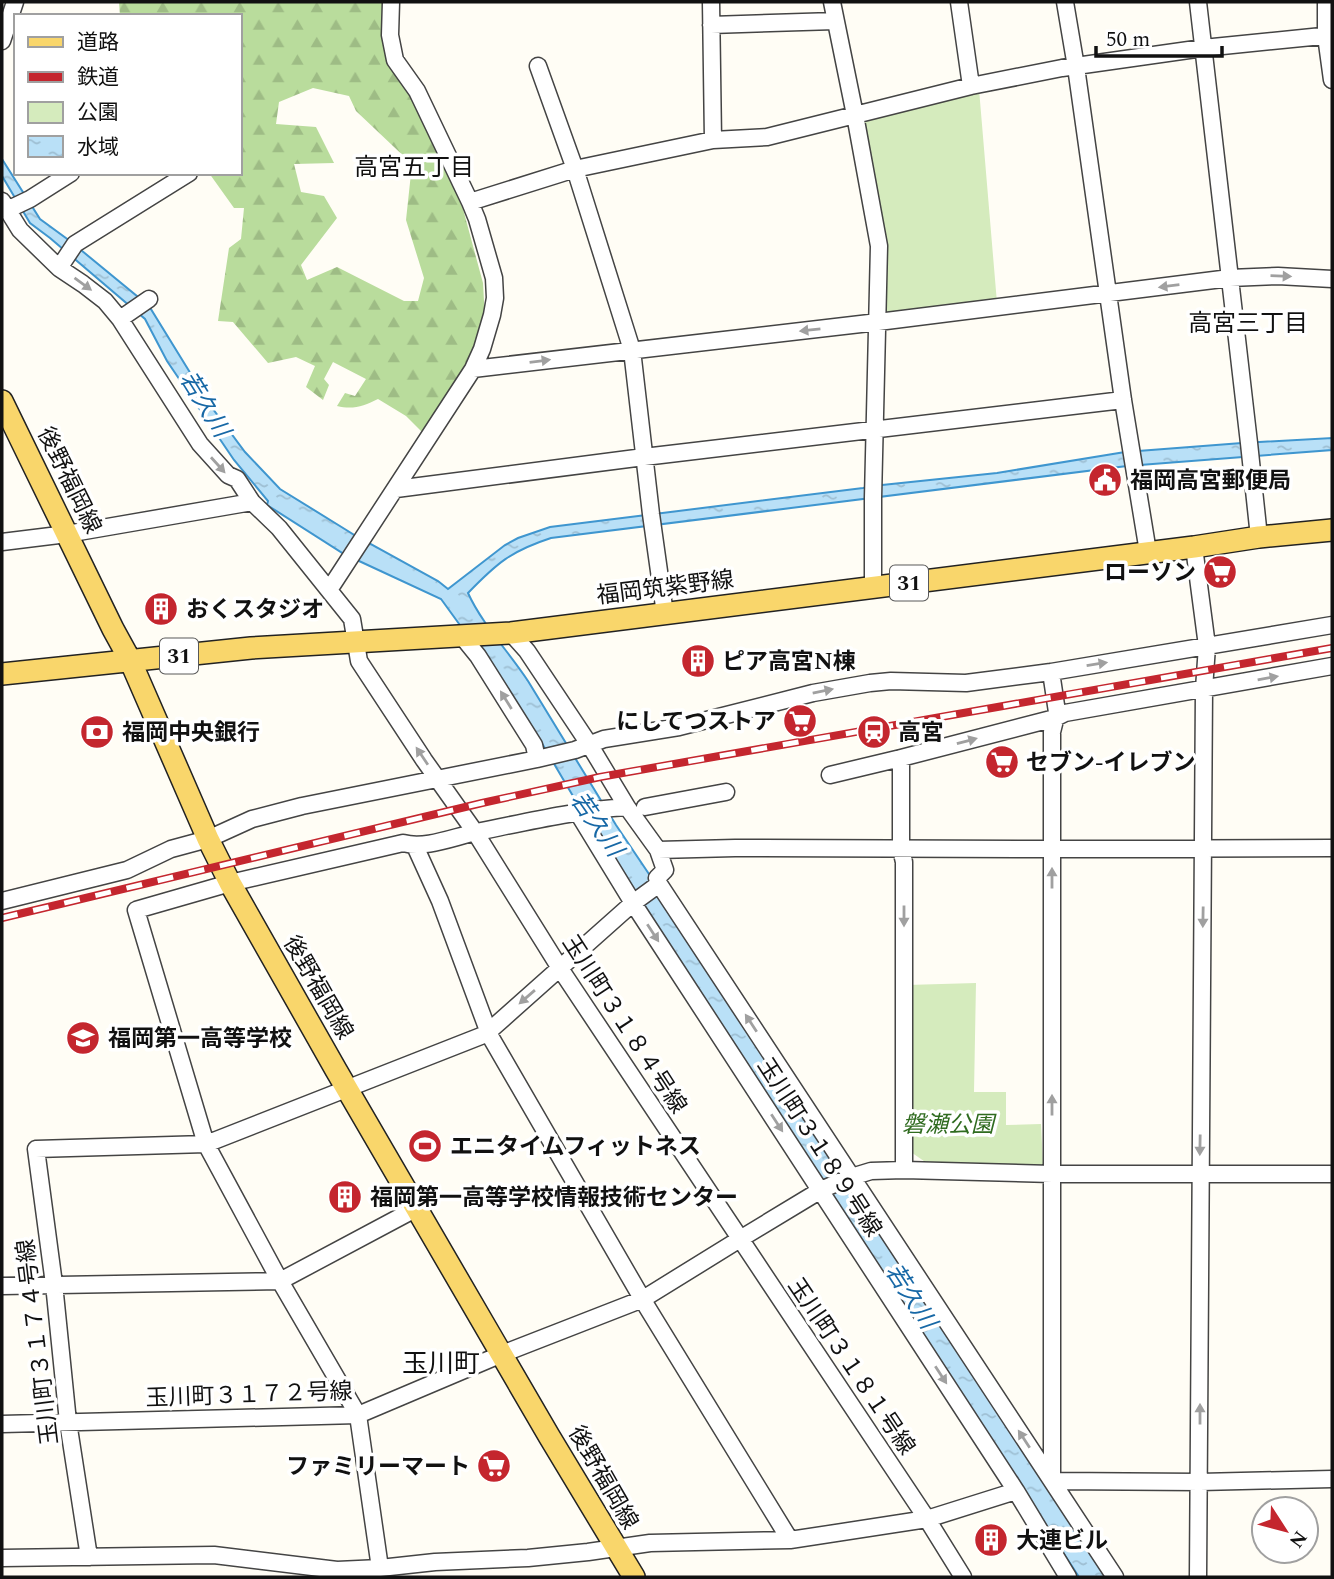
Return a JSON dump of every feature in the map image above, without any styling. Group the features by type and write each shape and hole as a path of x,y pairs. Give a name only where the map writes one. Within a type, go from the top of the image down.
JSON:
{"main road":[{"name":"後野福岡線","path":"2,401 130,660 230,883 615,1549 634,1577"},
{"name":"福岡筑紫野線","path":"2,674 251,648 511,633 1259,537 1332,530"}],"street":[{"path":"2,41 15,2"},
{"path":"329,590 472,369 482,349 495,298 494,278 470,202 417,91 395,60 390,35 391,2"},
{"path":"711,2 713,140"},
{"path":"832,2 879,246 873,587"},
{"path":"960,2 971,86"},
{"path":"1065,2 1123,400 1149,552"},
{"path":"1198,2 1259,537"},
{"path":"1326,2 1332,80"},
{"path":"712,25 835,22"},
{"path":"470,202 575,169 713,140 767,137 971,86 1062,68 1203,48 1329,35"},
{"path":"538,66 575,169 632,350 665,614"},
{"path":"7,206 30,199 68,175"},
{"path":"60,266 75,244 186,175"},
{"name":"玉川町３１８４号線","path":"7,206 20,230 123,316 200,444 228,475 237,479 252,502 279,528 352,619 359,661 475,832 561,968 740,1239"},
{"path":"472,369 1230,278 1278,276 1332,279"},
{"path":"123,316 149,299"},
{"path":"396,489 1123,400"},
{"path":"2,542 67,534 252,502"},
{"path":"1194,547 1207,646 1204,690 1198,1577"},
{"path":"2,901 127,870 171,849 208,839 253,819 290,809 540,758 604,739 679,727 813,693 891,681 966,682 1051,672 1332,625"},
{"path":"511,633 527,651 619,808 658,850 665,870 657,878 659,884"},
{"path":"471,635 478,656 534,744 540,758"},
{"path":"833,774 1055,718 1065,713 1332,666"},
{"path":"1051,672 1057,712 1052,732 1052,1481 1332,1479"},
{"path":"901,758 901,849 904,862 904,1170"},
{"path":"645,807 726,792"},
{"path":"380,1573 358,1415 205,1144 136,910 230,883 409,845 578,813 619,808"},
{"name":"玉川町３１８９号線","path":"578,813 633,903 1016,1491 1069,1577"},
{"path":"409,845 440,901 488,1032 643,1299 790,1540"},
{"path":"658,850 1332,848"},
{"name":"玉川町３１８９号線","path":"659,884 1115,1577"},
{"name":"玉川町３１７４号線","path":"89,1557 68,1422 54,1284 36,1149 205,1144 488,1032 633,903 659,884"},
{"name":"玉川町３１７２号線","path":"2,1424 358,1415 502,1354 643,1299 821,1190 871,1171 1332,1174"},
{"path":"2,1286 280,1281 417,1208"},
{"name":"玉川町３１８１号線","path":"740,1239 963,1577"},
{"path":"2,1558 214,1555 380,1573 435,1562 528,1558 650,1543 790,1540 927,1519 1016,1491"}],"green space":[{"path":"119,2 384,2 413,94 463,209 483,283 485,319 469,366 425,435 406,416 378,399 358,407 337,406 345,393 355,396 366,379 333,362 324,379 329,385 323,400 306,387 315,366 296,357 268,363 233,322 218,321 229,248 241,239 244,208 234,208 210,175 242,175 242,14 120,14","holes":["313,88 349,96 356,111 412,164 406,220 424,278 418,301 404,301 337,267 307,280 301,265 337,218 324,196 301,192 294,164 334,163 316,127 276,124 279,102"]},
{"path":"979,89 997,303 884,316 859,118"},
{"name":"磐瀬公園","path":"976,983 974,1092 1006,1092 1006,1125 1041,1124 1043,1166 931,1166 908,1150 907,985"}],"water":[{"name":"若久川","path":"2,159 40,219 149,306 210,405 245,452 280,489 448,589 505,545 550,527 997,473 1125,452 1332,438 1332,450 1127,466 551,538 505,559 468,593 488,627 528,681 616,825 1108,1577 1079,1577 590,825 543,745 441,599 344,554 267,505 268,501 234,460 167,361 145,319 30,223 2,176"}],"railway":[{"path":"2,918 600,777 1332,648"}],"place":[{"name":"福岡高宮郵便局","path":"1105,480"},
{"name":"ローソン","path":"1220,572"},
{"name":"おくスタジオ","path":"161,609"},
{"name":"ピア高宮N棟","path":"698,661"},
{"name":"にしてつストア","path":"800,721"},
{"name":"福岡中央銀行","path":"97,732"},
{"name":"高宮","path":"874,732"},
{"name":"セブン-イレブン","path":"1002,762"},
{"name":"福岡第一高等学校","path":"83,1038"},
{"name":"エニタイムフィットネス","path":"425,1146"},
{"name":"福岡第一高等学校情報技術センター","path":"345,1197"},
{"name":"ファミリーマート","path":"494,1466"},
{"name":"大連ビル","path":"991,1540"}],"district":[{"name":"高宮五丁目","path":"414,167"},
{"name":"高宮三丁目","path":"1248,323"},
{"name":"玉川町","path":"441,1363"}]}
